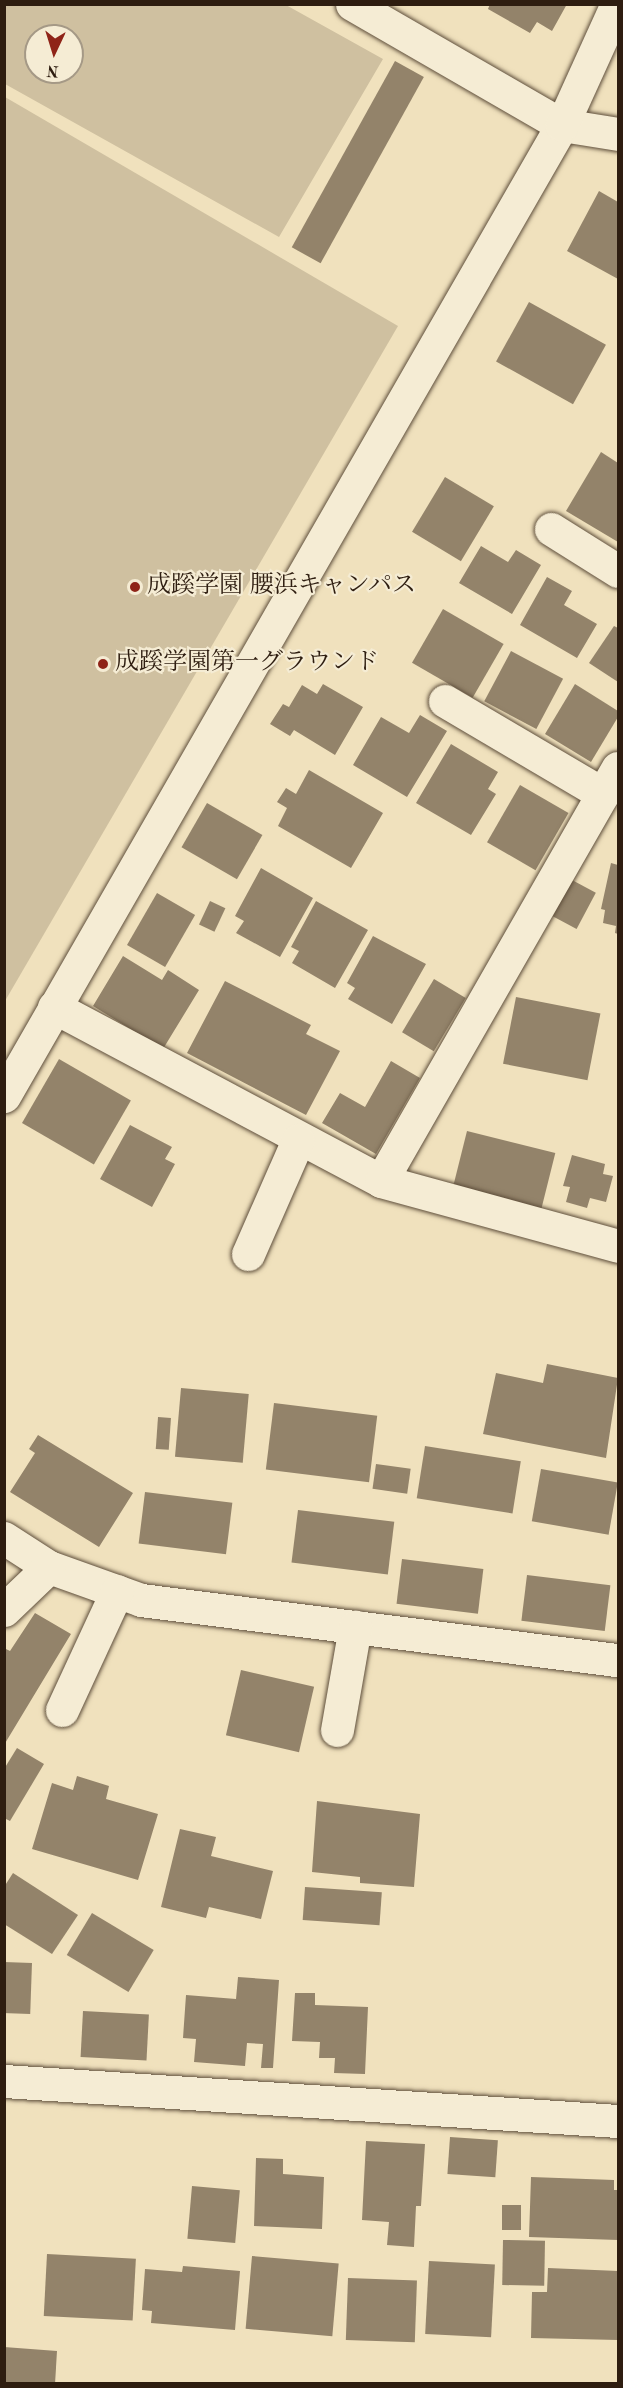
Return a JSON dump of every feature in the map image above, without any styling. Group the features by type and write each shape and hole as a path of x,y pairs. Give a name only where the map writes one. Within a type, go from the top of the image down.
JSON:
{"street":[{"path":"352,4 562,125 618,134"},
{"path":"4,1096 562,125 616,4"},
{"path":"551,529 618,571"},
{"path":"381,1181 611,781 445,701"},
{"path":"54,1007 298,1140 381,1181 618,1246"},
{"path":"248,1254 298,1140"},
{"path":"4,1538 49,1567 141,1600 618,1660"},
{"path":"4,1610 49,1567"},
{"path":"62,1710 117,1591"},
{"path":"337,1730 355,1627"},
{"path":"4,2081 618,2121"}],"shaded area":[{"path":"5,4 286,5 383,59 279,237 5,84"},
{"name":"成蹊学園第一グラウンド","path":"5,97 398,326 5,1001"}],"building":[{"path":"490,4 567,4 552,31 537,22 530,33 488,9"},
{"path":"395,61 424,77 321,263 292,247"},
{"path":"599,191 618,202 618,279 567,251"},
{"path":"529,302 606,345 573,404 496,361"},
{"path":"601,452 618,463 618,542 566,511"},
{"path":"445,477 494,506 461,561 412,532"},
{"path":"481,546 508,562 516,550 541,565 512,614 459,583"},
{"path":"547,577 572,591 564,605 597,624 577,658 520,625"},
{"path":"443,609 504,644 473,698 412,663"},
{"path":"614,626 618,628 618,682 589,663"},
{"path":"511,651 563,679 536,729 484,701"},
{"path":"323,684 363,707 335,755 294,730 290,736 270,724 283,704 289,707 302,685 317,694"},
{"path":"575,684 618,711 618,717 591,762 545,734"},
{"path":"420,715 447,731 407,797 353,765 381,717 409,733"},
{"path":"451,744 498,772 488,789 496,794 471,835 416,803"},
{"path":"309,770 383,813 351,868 278,826 287,808 277,802 286,788 296,794"},
{"path":"520,785 568,813 535,870 487,842"},
{"path":"207,803 262,835 237,879 182,847"},
{"path":"611,863 618,865 618,934 615,933 616,926 603,923 605,910 601,909"},
{"path":"261,868 313,898 280,957 236,933 244,921 235,916"},
{"path":"572,880 596,893 577,929 553,916"},
{"path":"157,893 195,915 165,967 127,945"},
{"path":"210,901 225,908 214,932 199,925"},
{"path":"316,901 368,930 335,988 292,963 299,951 291,947"},
{"path":"373,936 426,964 392,1024 348,999 355,988 347,983"},
{"path":"123,956 162,980 168,970 199,990 163,1049 93,1006"},
{"path":"434,979 466,998 434,1051 402,1032"},
{"path":"225,981 311,1025 306,1034 340,1051 306,1115 187,1053"},
{"path":"516,997 600,1013 587,1080 503,1064"},
{"path":"59,1059 131,1100 94,1165 22,1123"},
{"path":"391,1061 420,1078 376,1154 322,1123 340,1093 365,1107"},
{"path":"130,1125 172,1147 165,1159 175,1164 152,1207 100,1179"},
{"path":"467,1131 555,1153 541,1209 453,1187"},
{"path":"572,1155 605,1164 603,1174 613,1176 606,1202 590,1198 587,1208 566,1202 570,1187 563,1186"},
{"path":"547,1364 618,1378 606,1458 483,1434 496,1373 543,1383"},
{"path":"181,1388 249,1394 243,1463 175,1457"},
{"path":"274,1403 377,1416 369,1482 266,1470"},
{"path":"158,1417 171,1418 169,1450 156,1449"},
{"path":"38,1435 133,1493 99,1547 10,1492 35,1453 29,1449"},
{"path":"425,1446 521,1461 513,1514 417,1498"},
{"path":"376,1464 411,1469 407,1494 373,1489"},
{"path":"541,1469 618,1483 609,1535 532,1521"},
{"path":"145,1492 232,1503 226,1554 139,1544"},
{"path":"298,1510 394,1522 388,1574 292,1563"},
{"path":"402,1559 483,1569 478,1614 397,1604"},
{"path":"527,1575 610,1585 605,1631 521,1621"},
{"path":"35,1613 71,1634 4,1745 4,1648 10,1651"},
{"path":"241,1670 314,1687 299,1752 226,1735"},
{"path":"17,1748 44,1764 10,1821 4,1818 4,1769"},
{"path":"77,1776 109,1786 106,1799 158,1814 138,1880 32,1849 52,1783 73,1790"},
{"path":"317,1801 420,1814 414,1887 360,1883 360,1877 312,1872"},
{"path":"180,1829 216,1837 211,1856 273,1871 261,1919 209,1907 206,1918 161,1907"},
{"path":"13,1873 78,1915 52,1954 4,1924 4,1887"},
{"path":"305,1887 382,1892 380,1925 303,1920"},
{"path":"92,1913 154,1950 128,1992 67,1955"},
{"path":"4,1962 32,1963 30,2014 4,2013"},
{"path":"238,1977 279,1980 273,2068 261,2068 263,2044 247,2043 245,2066 194,2062 196,2039 183,2038 186,1995 236,1999"},
{"path":"295,1993 315,1993 315,2005 368,2007 365,2074 334,2073 335,2058 319,2058 320,2042 292,2041"},
{"path":"83,2011 149,2014 147,2060 81,2057"},
{"path":"450,2137 498,2140 495,2177 447,2174"},
{"path":"366,2141 425,2144 421,2206 416,2206 414,2247 387,2245 389,2222 362,2220"},
{"path":"256,2158 283,2159 283,2174 324,2177 322,2229 254,2226"},
{"path":"531,2177 614,2180 614,2190 618,2190 618,2240 529,2237"},
{"path":"192,2186 240,2190 235,2243 187,2239"},
{"path":"502,2205 521,2205 521,2230 502,2230"},
{"path":"503,2240 545,2241 544,2286 502,2285"},
{"path":"47,2254 136,2259 133,2321 44,2316"},
{"path":"252,2256 339,2264 332,2336 246,2329"},
{"path":"429,2261 495,2264 491,2337 425,2334"},
{"path":"183,2266 240,2271 235,2330 151,2323 152,2311 142,2310 145,2269 182,2272"},
{"path":"548,2268 618,2271 618,2340 531,2338 532,2292 547,2292"},
{"path":"348,2278 417,2280 415,2342 346,2340"},
{"path":"4,2347 57,2351 55,2384 4,2384"}],"place":[{"name":"成蹊学園 腰浜キャンパス","path":"135,587"},
{"name":"成蹊学園第一グラウンド","path":"103,664"}]}
